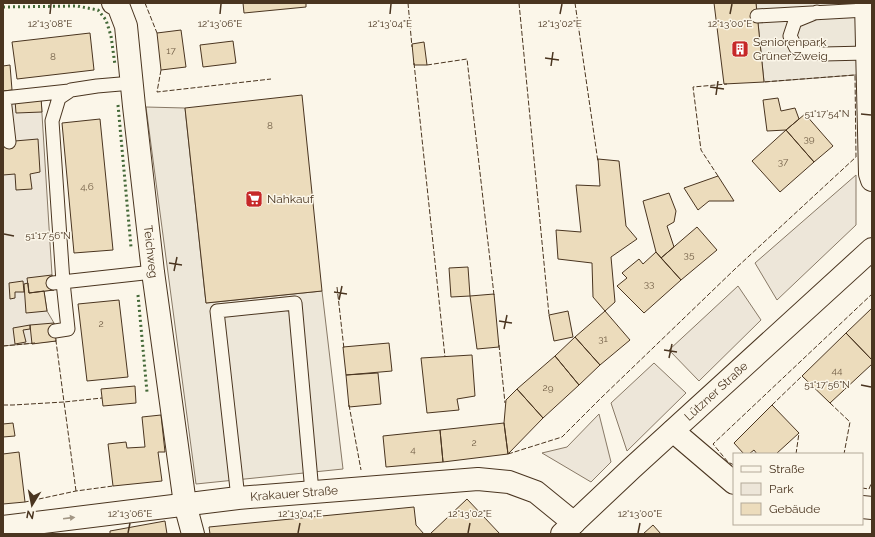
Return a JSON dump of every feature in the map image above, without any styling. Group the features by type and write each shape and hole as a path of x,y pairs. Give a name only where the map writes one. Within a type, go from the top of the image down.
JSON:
{"street":[{"name":"Teichweg","path":"113,3 118,5 126,26 153,272 185,504 192,534"},
{"path":"866,6 870,174 872,180"},
{"name":"Lützner Straße","path":"568,528 872,249"},
{"path":"673,431 733,482"},
{"name":"Krakauer Straße","path":"3,527 238,498 478,479 509,482 536,492 568,528"}],"lane":[{"path":"757,16 817,12 866,6"},
{"path":"817,12 795,21 790,36 796,48 823,54 867,53"},
{"path":"9,142 4,98 132,83"},
{"path":"55,331 68,329 58,282 52,121 59,98 71,90"},
{"path":"58,282 153,272"},
{"path":"238,498 217,311 295,303 312,492"}],"green space":[{"path":"41,98 54,290 44,291 47,311 54,323 56,341 3,346 3,103"},
{"path":"856,175 856,225 777,300 755,263"},
{"path":"738,286 761,320 699,381 669,350"},
{"path":"654,363 686,393 627,451 611,403"},
{"path":"599,414 611,462 591,482 542,453 567,447"}],"shaded area":[{"path":"756,3 866,3 868,74 764,82"},
{"path":"146,107 185,108 206,303 322,291 343,469 196,484"}],"building":[{"path":"243,3 306,3 306,7 244,13"},
{"name":"Seniorenpark Grüner Zweig","path":"714,3 756,3 764,82 724,84"},
{"path":"181,30 186,67 161,70 157,33"},
{"path":"90,33 94,70 17,79 12,42"},
{"path":"233,41 236,63 203,67 200,45"},
{"path":"424,42 427,65 414,65 412,44"},
{"path":"10,65 12,90 3,91 3,66"},
{"name":"Nahkauf","path":"302,95 322,291 206,303 185,108"},
{"path":"41,98 42,112 16,113 15,100"},
{"path":"778,98 781,111 795,108 799,119 786,130 767,131 763,100"},
{"path":"805,114 833,146 814,162 786,130"},
{"path":"100,119 113,250 74,253 62,123"},
{"path":"786,130 814,162 780,192 752,161"},
{"path":"38,139 40,172 30,174 32,189 16,190 15,174 3,175 3,142"},
{"path":"598,159 619,161 626,226 637,239 611,257 615,302 605,311 593,297 592,263 558,259 556,230 581,232 576,185 600,186"},
{"path":"718,176 734,201 709,201 698,210 684,188"},
{"path":"669,193 676,211 674,222 667,226 674,247 661,258 656,252 643,201"},
{"path":"697,227 717,250 681,280 661,258"},
{"path":"656,252 681,280 644,313 617,286 627,278 622,273 639,259 643,264"},
{"path":"468,267 470,296 451,297 449,268"},
{"path":"52,275 54,290 29,293 27,278"},
{"path":"23,281 24,292 15,292 15,298 10,299 9,283"},
{"path":"28,283 29,293 44,291 47,311 26,313 24,284"},
{"path":"494,294 499,347 477,349 470,296"},
{"path":"119,300 128,377 87,381 78,304"},
{"path":"872,308 872,360 846,333"},
{"path":"568,311 573,337 554,341 549,315"},
{"path":"605,311 630,340 600,365 575,337"},
{"path":"54,323 56,341 32,344 30,325"},
{"path":"30,325 30,329 23,330 26,342 15,344 13,328"},
{"path":"846,333 872,360 872,364 830,403 802,376"},
{"path":"575,337 600,365 579,385 555,356"},
{"path":"389,343 392,371 346,375 343,347"},
{"path":"472,355 475,396 457,399 459,410 427,413 421,358"},
{"path":"555,356 579,385 543,418 517,389"},
{"path":"378,373 381,404 349,407 346,375"},
{"path":"135,386 136,403 103,406 101,389"},
{"path":"517,389 543,418 508,454 504,423 506,400"},
{"path":"772,405 799,433 777,453 756,453 754,450 750,453 743,453 734,443"},
{"path":"161,415 165,452 158,452 162,481 113,486 108,444 126,442 127,448 145,447 142,417"},
{"path":"13,423 15,436 3,437 3,424"},
{"path":"504,423 508,454 443,462 440,430"},
{"path":"440,430 443,462 386,467 383,436"},
{"path":"19,452 25,502 3,504 3,454"},
{"path":"467,499 500,534 430,534"},
{"path":"414,507 416,525 424,534 210,534 209,527"},
{"path":"165,521 167,534 110,534 110,531"},
{"path":"653,525 661,534 643,534"}],"hedge":[{"path":"3,7 77,6 98,10 106,20 111,36 115,65"},
{"path":"118,105 131,247"},
{"path":"138,295 147,392"}],"fence":[{"path":"145,3 157,33"},
{"path":"408,3 412,47"},
{"path":"519,3 549,315"},
{"path":"575,3 598,162"},
{"path":"427,65 467,59 494,295"},
{"path":"414,63 445,357"},
{"path":"161,70 157,92 271,79"},
{"path":"508,454 562,437 735,269 856,157 855,75 763,82"},
{"path":"718,176 701,150 693,87 727,84"},
{"path":"337,287 344,349"},
{"path":"733,464 728,462 713,444 872,294"},
{"path":"3,405 64,402 55,341"},
{"path":"3,346 35,343"},
{"path":"499,345 505,403"},
{"path":"772,405 802,376"},
{"path":"76,491 64,402 102,398"},
{"path":"830,403 850,422 844,453"},
{"path":"349,405 361,470"},
{"path":"796,453 799,433"},
{"path":"863,488 869,489 871,484"},
{"path":"25,502 76,491 113,486"}],"place":[{"name":"Seniorenpark Grüner Zweig","path":"740,49"},
{"name":"Nahkauf","path":"254,199"}]}
